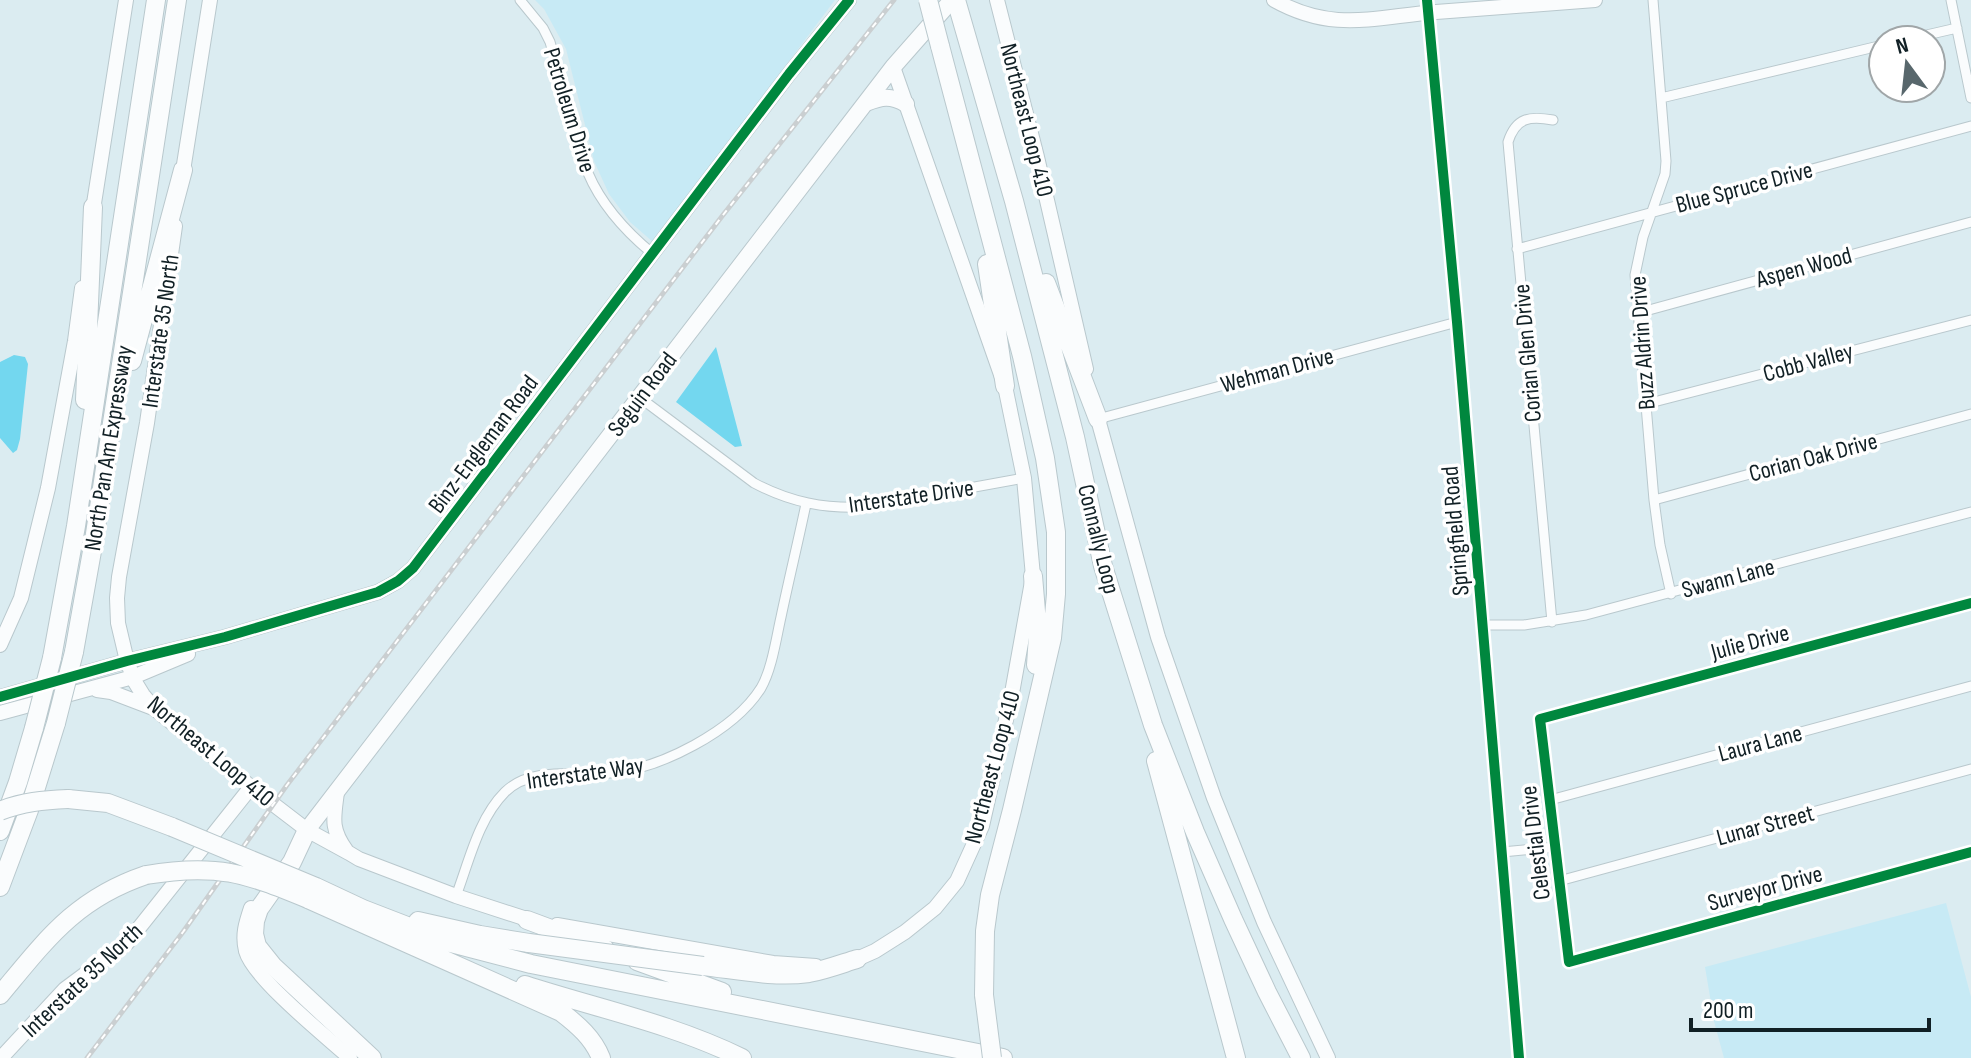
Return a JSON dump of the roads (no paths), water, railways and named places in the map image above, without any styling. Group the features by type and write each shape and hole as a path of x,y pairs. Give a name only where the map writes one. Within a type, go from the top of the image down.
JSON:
{"highway":[{"name":"North Pan Am Expressway","path":"0,831 34,728 59,626 156,0"},
{"name":"North Pan Am Expressway","path":"0,887 29,810 56,723 83,608 177,0"},
{"name":"Connally Loop","path":"928,0 1022,356 1045,458 1056,532 1052,638 990,895 984,995 992,1058"},
{"name":"Connally Loop","path":"954,0 1014,201 1075,437 1103,566 1153,725 1190,819 1261,980 1301,1058"},
{"path":"107,453 183,170"},
{"path":"974,174 1005,386"},
{"path":"1014,201 1098,419"},
{"path":"59,626 85,408 93,207"},
{"path":"1103,566 1236,1058"},
{"path":"1032,723 1038,635 1033,576"},
{"path":"0,811 39,801 68,799 108,803 172,827 312,893 408,945 561,1012 577,1024 601,1058"},
{"path":"307,830 292,862 259,909 254,934 257,946 273,966 372,1058"},
{"path":"0,995 43,944 83,906 103,893 146,875 213,869 312,893 451,943 531,964 1003,1058"},
{"path":"363,909 529,943 762,973 811,973 857,959"},
{"path":"527,920 785,1014"},
{"path":"457,965 655,1022 742,1058"},
{"path":"712,1043 731,1058"}],"main road":[{"path":"0,645 22,596 51,473 75,341 126,0"},
{"name":"Interstate 35 North","path":"127,661 118,623 119,577 147,423 210,0"},
{"name":"Binz-Engleman Road","path":"0,697 225,637 378,592 398,581 413,568 789,74 849,0"},
{"name":"Seguin Road","path":"307,830 893,67 954,0"},
{"name":"Northeast Loop 410","path":"997,0 1034,142 1098,419 1158,637 1209,784 1264,922 1328,1058"},
{"path":"1274,0 1327,20 1370,20 1427,6 1595,0"},
{"name":"Northeast Loop 410","path":"127,661 143,695 155,709 307,830 349,853 456,896 527,920 773,963 822,966 857,959 905,932 935,908 957,881 982,826 1012,693 1033,576 1024,478 1005,386 893,67"},
{"path":"866,103 887,96 906,104"},
{"path":"0,630 22,596"},
{"name":"Binz-Engleman Road","path":"0,713 133,677 225,637"},
{"path":"155,709 149,680 158,667"},
{"path":"88,689 111,692 155,709"},
{"name":"Interstate 35 North","path":"1,1058 65,989 127,943 251,787"},
{"path":"337,792 334,828 349,853"},
{"path":"307,830 252,906 244,940 251,963 267,982 350,1058"}],"street":[{"name":"Petroleum Drive","path":"520,0 543,28 550,42 594,187 610,212 653,254"},
{"name":"Buzz Aldrin Drive","path":"1653,0 1666,161 1665,174 1638,256 1635,275 1654,500 1671,594"},
{"path":"1951,0 1971,98"},
{"name":"Springfield Road","path":"1427,6 1519,1058"},
{"path":"1947,30 1957,28"},
{"path":"1661,98 1867,49"},
{"name":"Corian Glen Drive","path":"1552,622 1508,142 1520,122 1534,118 1553,120"},
{"name":"Blue Spruce Drive","path":"1517,249 1971,126"},
{"name":"Aspen Wood","path":"1638,313 1971,222"},
{"name":"Cobb Valley","path":"1646,404 1971,320"},
{"name":"Wehman Drive","path":"1098,419 1457,322"},
{"name":"Interstate Drive","path":"639,397 754,483 806,504 865,507 1024,478"},
{"name":"Corian Oak Drive","path":"1654,500 1971,414"},
{"name":"Interstate Way","path":"456,896 482,827 498,800 517,782 560,774 613,773 662,761 699,743 752,699 762,686 772,655 806,504"},
{"name":"Swann Lane","path":"1483,625 1552,622 1671,594 1971,512"},
{"name":"Julie Drive","path":"1540,719 1971,603"},
{"name":"Laura Lane","path":"1550,800 1971,686"},
{"name":"Celestial Drive","path":"1540,719 1569,962"},
{"name":"Lunar Street","path":"1559,881 1971,769"},
{"path":"1502,852 1555,847"},
{"name":"Surveyor Drive","path":"1569,962 1971,852"}],"water":[{"path":"716,347 742,446 735,447 676,402"},
{"path":"14,355 25,357 28,364 20,439 13,453 0,438 0,362"}],"railway":[{"path":"87,1058 183,932 287,785 723,215 894,0"}]}
